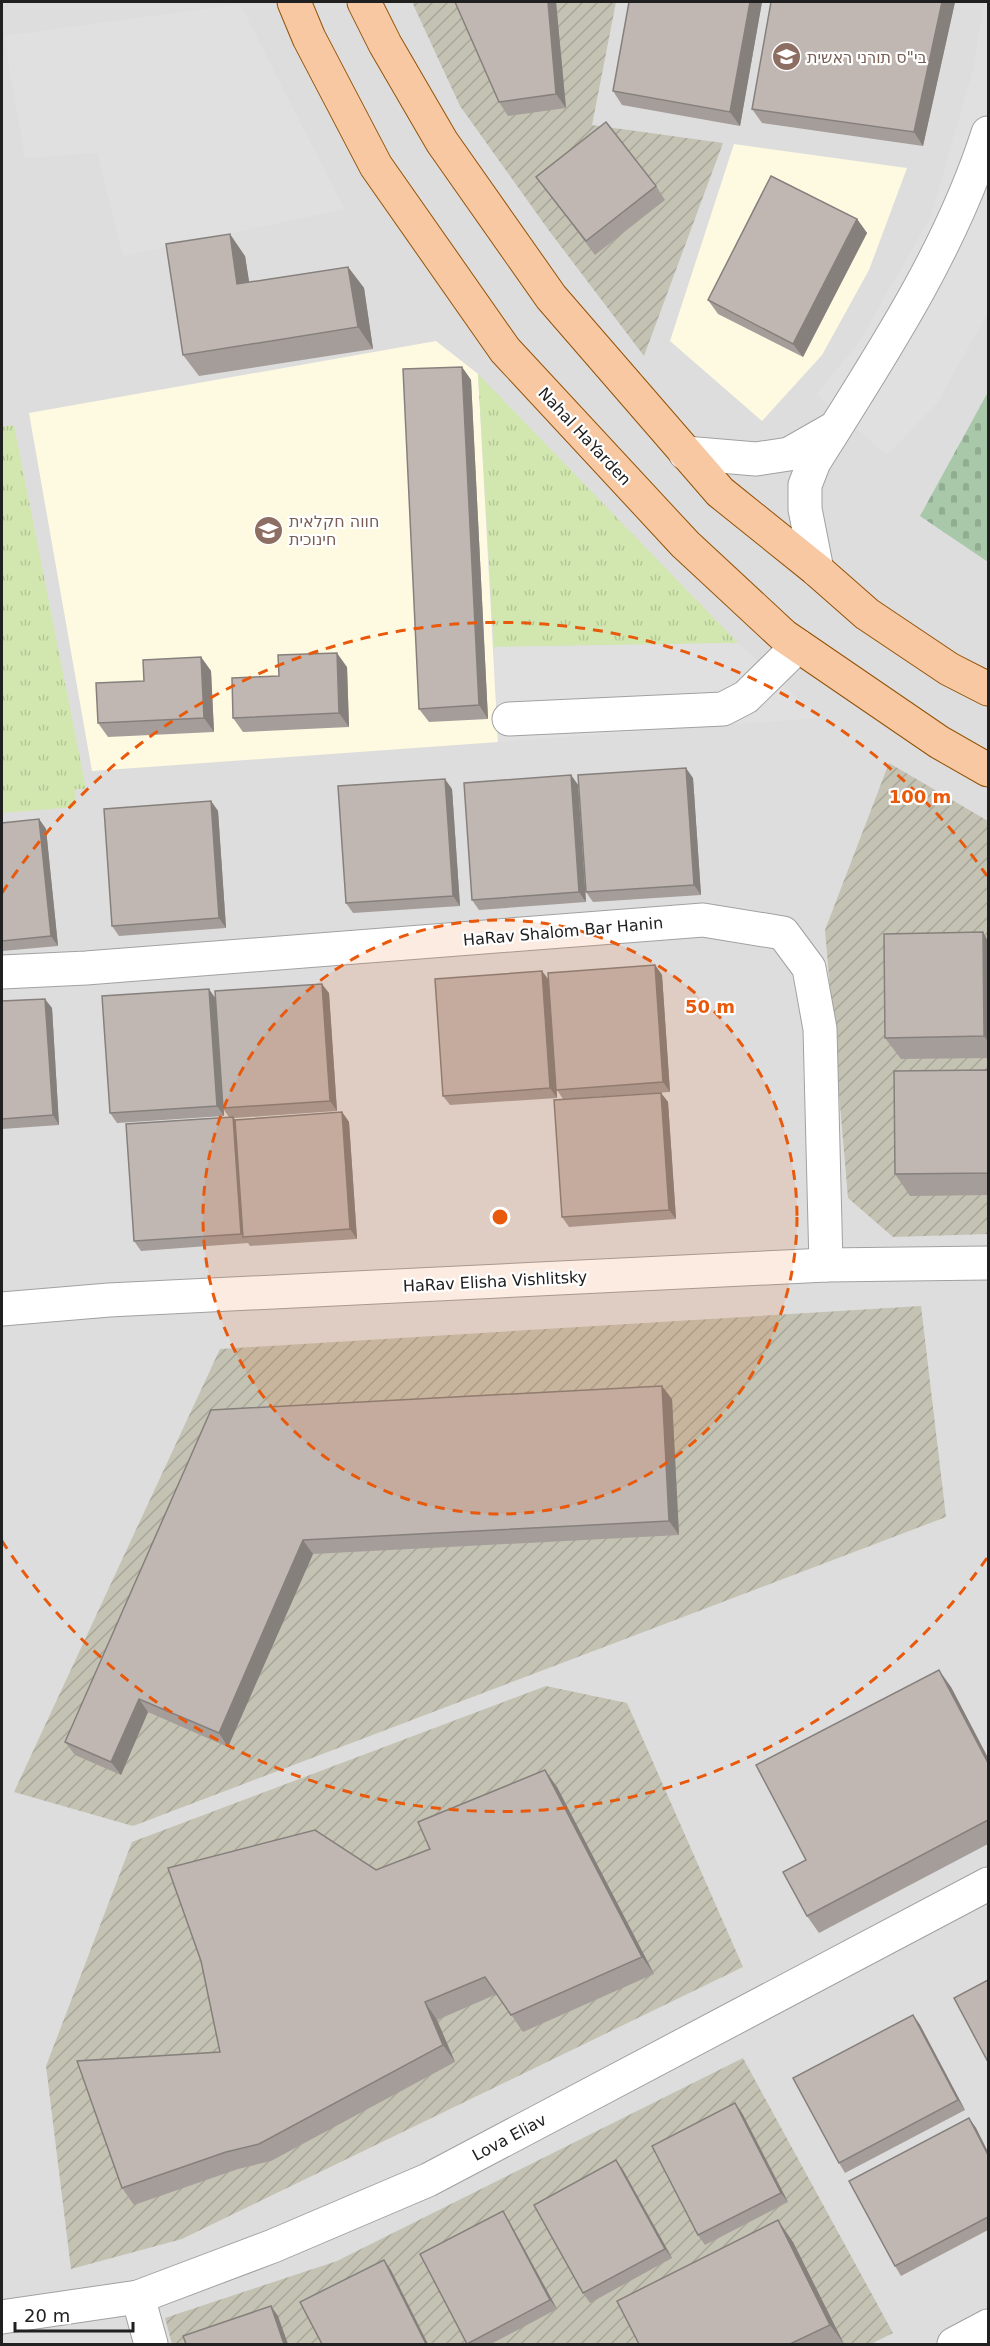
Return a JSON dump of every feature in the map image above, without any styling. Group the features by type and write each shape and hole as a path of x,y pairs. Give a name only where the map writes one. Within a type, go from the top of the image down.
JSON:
{"main road":[{"name":"Nahal HaYarden","path":"294,2 309,38 376,166 505,350 685,544 784,636 939,742 988,770"},
{"path":"364,2 385,44 436,132 490,214 551,297 720,492 867,614 949,669 988,689"}],"street":[{"path":"816,570 805,509 805,485 814,462 902,321 937,255 971,186 988,133"},
{"path":"685,453 756,459 789,454 835,428"},
{"path":"509,719 723,709 746,696 798,646"},
{"name":"HaRav Shalom Bar Hanin","path":"2,972 86,968 703,920 783,933 809,968 820,1029 826,1265"},
{"name":"HaRav Elisha Vishlitsky","path":"2,1309 109,1300 826,1265 988,1263"},
{"name":"Lova Eliav","path":"2,2317 138,2297 273,2246 428,2180 988,1884"},
{"path":"138,2297 151,2344"},
{"path":"954,2344 988,2326"}],"shaded area":[{"path":"2,2 988,2 988,2344 2,2344"},
{"path":"412,2 616,2 592,125 723,143 644,356 550,232 460,106"},
{"path":"984,2 988,2 988,312 938,402 887,455 816,394 857,345 931,216 973,70"},
{"path":"240,4 344,209 123,256 97,153 25,158 4,36"},
{"path":"734,144 907,168 869,270 822,355 762,421 670,341"},
{"name":"חווה חקלאית חינוכית","path":"436,341 478,374 498,742 92,771 29,413"},
{"path":"738,643 819,718 498,742 494,647"},
{"path":"889,763 988,821 988,1234 893,1237 848,1198 825,930"},
{"path":"921,1306 946,1517 133,1826 14,1792 220,1349"},
{"path":"546,1686 627,1703 743,1967 182,2239 71,2269 46,2066 132,1842"},
{"path":"743,2058 893,2333 871,2344 172,2344 165,2318 337,2261"}],"green space":[{"path":"478,374 738,643 494,647"},
{"path":"988,392 988,562 920,516"},
{"path":"14,425 86,789 75,789 76,807 2,813 2,427"}],"building":[{"path":"455,2 548,2 556,94 499,102"},
{"path":"629,2 750,2 730,112 613,91"},
{"path":"771,2 942,2 914,132 752,109"},
{"path":"606,122 656,186 586,241 536,177"},
{"path":"771,176 857,219 793,344 708,300"},
{"path":"230,234 237,284 348,267 358,327 183,355 166,244"},
{"path":"462,367 479,705 419,709 403,369"},
{"path":"337,653 339,713 233,718 232,678 279,676 278,655"},
{"path":"201,657 204,718 98,723 96,683 144,681 143,660"},
{"path":"686,768 694,885 586,892 578,775"},
{"path":"571,775 579,892 472,900 464,783"},
{"path":"445,779 453,896 346,903 338,786"},
{"path":"211,801 219,918 112,926 104,809"},
{"path":"39,819 51,936 2,941 2,823"},
{"path":"983,932 984,1036 885,1038 884,934"},
{"path":"655,965 663,1082 556,1090 548,973"},
{"path":"542,971 550,1088 443,1096 435,979"},
{"path":"322,984 330,1101 223,1108 215,991"},
{"path":"209,989 217,1106 110,1113 102,996"},
{"path":"45,999 53,1115 2,1119 2,1001"},
{"path":"988,1070 988,1173 895,1174 894,1071"},
{"path":"661,1093 669,1210 562,1217 554,1100"},
{"path":"342,1112 350,1229 243,1237 235,1120"},
{"path":"233,1117 241,1234 134,1241 126,1124"},
{"path":"662,1386 669,1521 303,1540 219,1733 139,1699 111,1762 65,1742 211,1410"},
{"path":"939,1670 988,1763 988,1820 807,1916 783,1872 806,1860 756,1765"},
{"path":"545,1770 642,1957 511,2015 485,1977 425,2002 443,2045 259,2144 226,2152 122,2188 77,2061 220,2052 201,1961 168,1868 315,1830 376,1870 430,1849 418,1822"},
{"path":"988,1980 988,2062 954,1998"},
{"path":"913,2015 958,2100 839,2163 793,2078"},
{"path":"735,2103 781,2193 698,2235 652,2146"},
{"path":"969,2118 988,2155 988,2217 895,2266 849,2181"},
{"path":"616,2160 665,2249 583,2293 534,2205"},
{"path":"503,2211 550,2300 467,2344 420,2254"},
{"path":"778,2220 830,2325 790,2344 639,2344 617,2301"},
{"path":"384,2260 426,2344 322,2344 300,2302"},
{"path":"271,2306 284,2344 186,2344 183,2336"}],"place":[{"name":"בי\"ס תורני ראשית","path":"786,57"},
{"name":"חווה חקלאית חינוכית","path":"268,530"}]}
